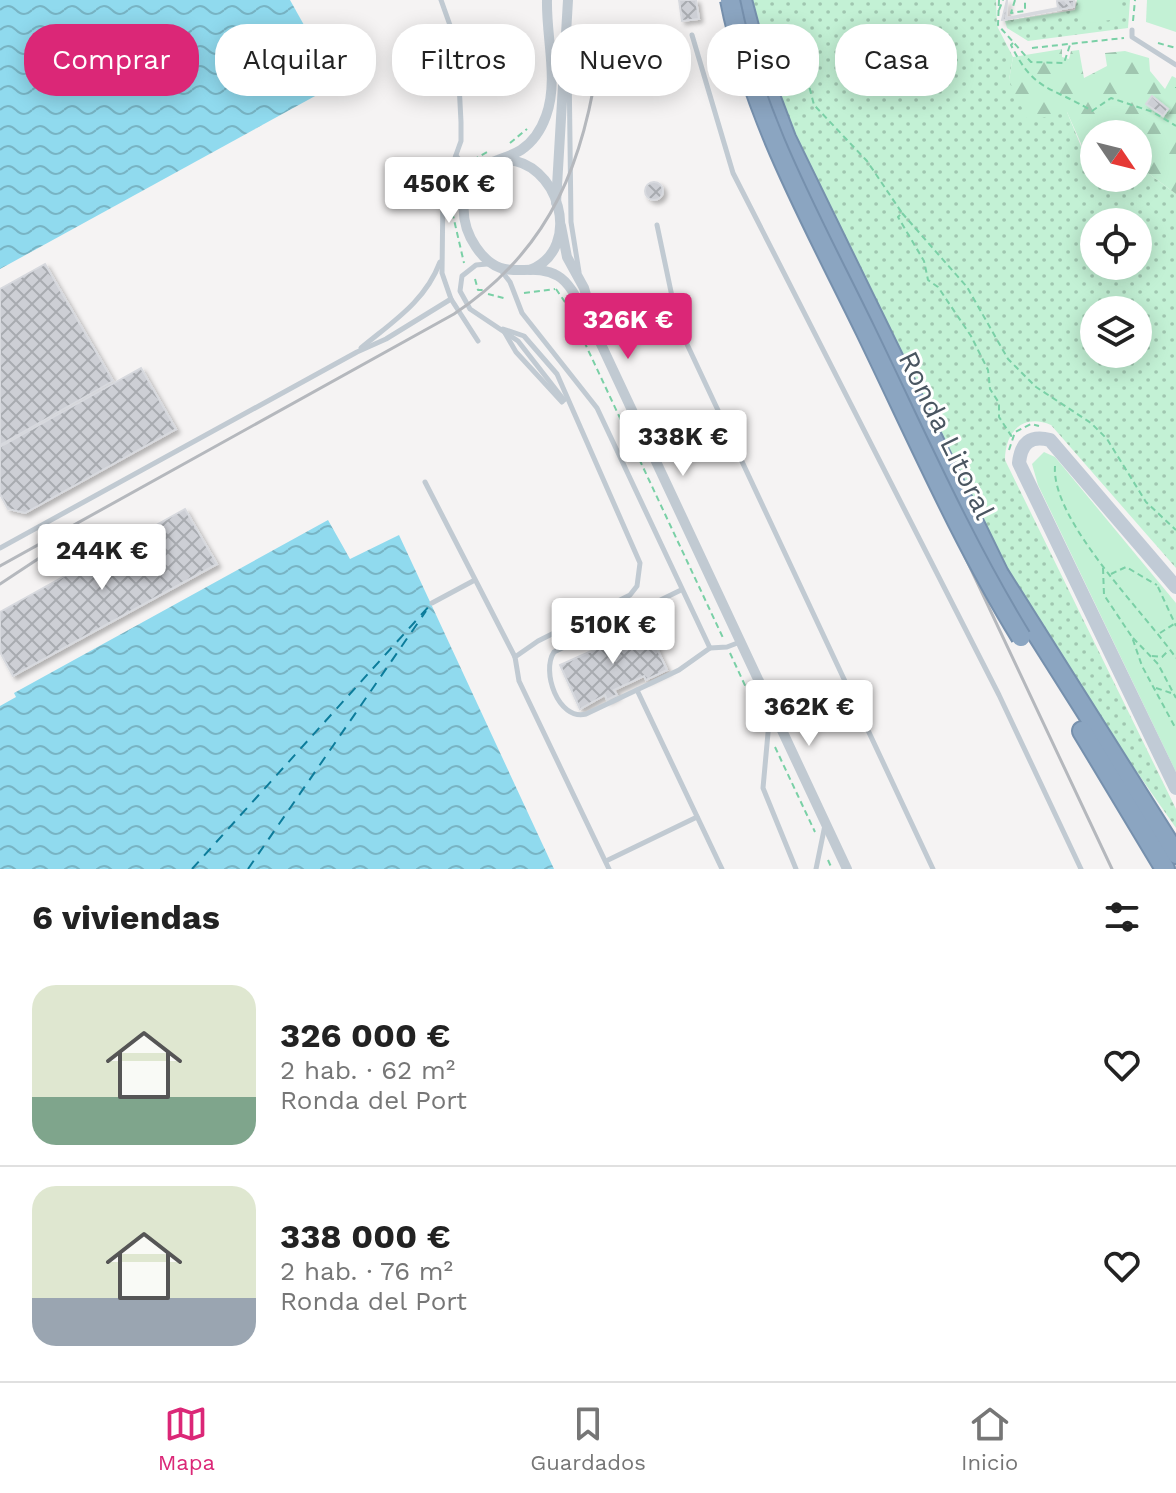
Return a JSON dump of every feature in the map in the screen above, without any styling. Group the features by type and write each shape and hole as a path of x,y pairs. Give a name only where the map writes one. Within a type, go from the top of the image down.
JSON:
{"highway":[{"name":"Ronda Litoral","path":"730,0 747,69 773,138 971,549 1124,785 1176,854"},
{"name":"Ronda Litoral","path":"742,0 761,72 786,138 1034,646"},
{"name":"Ronda Litoral","path":"1124,785 1165,869"},
{"path":"1124,785 1176,842"},
{"path":"1124,785 1155,869"}],"street":[{"path":"547,0 549,106 542,127 517,153 495,155 474,175 466,190 465,219 476,247 494,265 518,272 549,272 562,278 595,332 847,869"},
{"path":"568,0 568,24"},
{"path":"556,203 564,96"},
{"path":"495,155 533,168 545,181 556,203 567,257 584,288 595,332"},
{"path":"518,272 538,266 550,257 559,241 561,226"},
{"path":"1169,590 1050,440 1038,437 1028,440 1020,450 1019,463 1176,788"}],"lane":[{"path":"441,0 457,45 461,122 456,156 443,191 442,273 451,299 478,341"},
{"path":"1132,33 1176,65"},
{"path":"692,35 733,173 999,695 1081,869"},
{"path":"569,96 571,222 584,288"},
{"path":"456,156 474,175"},
{"path":"657,225 678,325 933,869"},
{"path":"357,352 413,306 431,281 442,254"},
{"path":"515,657 538,641 630,595 641,574 640,563 569,408 557,374 524,336 503,329 470,309 460,286 462,276 471,268 494,265 510,282 522,313 597,408 710,648"},
{"path":"0,548 386,339 451,299"},
{"path":"503,329 511,346 538,379 569,408"},
{"path":"425,482 473,581 515,657 519,681 609,869"},
{"path":"432,603 473,581"},
{"path":"681,590 554,652 547,668 563,706 573,715 586,714 679,670 710,648 727,647 741,641"},
{"path":"637,690 722,869"},
{"path":"771,706 763,788 796,869"},
{"path":"606,861 697,817"},
{"path":"816,869 826,824"}],"path":[{"path":"1001,0 998,25 1031,62 1050,65 1064,63 1070,44"},
{"path":"1011,13 1015,0"},
{"path":"1006,16 1025,11 1025,0"},
{"path":"1032,48 1132,33 1135,0"},
{"path":"1013,43 1011,45 1023,70 1035,83 1092,111 1111,98 1153,112 1176,126"},
{"path":"812,96 814,105 867,161 902,213 967,287 1008,359 1036,387 1091,423 1107,439 1146,502 1160,520 1176,530"},
{"path":"1169,122 1176,120"},
{"path":"502,147 530,126"},
{"path":"473,160 495,155"},
{"path":"902,213 898,217 924,261 928,280 938,287 971,336 988,370 990,389 999,403 999,417 1013,437"},
{"path":"555,289 562,278"},
{"path":"475,279 478,290 484,290"},
{"path":"524,293 555,289"},
{"path":"555,289 589,347 724,641"},
{"path":"488,294 507,299"},
{"path":"1010,455 1015,432 1031,424 1045,428"},
{"path":"1058,462 1055,474 1071,517 1103,567 1160,633 1176,658"},
{"path":"1103,567 1104,595 1132,637 1176,729"},
{"path":"1110,574 1126,567 1157,585"},
{"path":"1160,633 1176,625 1169,590"},
{"path":"1132,637 1152,656 1171,693"},
{"path":"1152,656 1162,657 1170,649"},
{"path":"732,657 761,719"},
{"path":"1155,688 1160,686 1176,698"},
{"path":"774,746 811,825"},
{"path":"826,856 832,869"}],"green space":[{"path":"752,0 996,0 997,26 1013,57 1009,80 1067,112 1080,144 1080,192 1152,192 1152,176 1176,194 1176,568 1051,425 1032,421 1024,423 1012,433 1005,460 1176,809 1176,828 1054,653 1010,578 794,136 778,96 819,96 819,24 758,24"},
{"path":"1077,0 1130,0 1128,28 1028,41 1007,28 1005,21 1075,10"},
{"path":"1085,0 1122,0 1117,19 1083,24 1079,21"},
{"path":"1147,0 1176,0 1176,32 1146,22"},
{"path":"1062,49 1062,57 1069,59 1071,51 1079,50 1084,78 1107,66 1105,53 1125,51 1149,58 1150,71 1165,89 1172,76 1176,78 1176,194 1152,176 1152,120 1080,120 1080,141 1067,112 1028,121 1009,80 1013,57"},
{"path":"1044,452 1055,457 1176,603 1176,772 1038,485 1032,464"}],"water":[{"path":"0,0 290,0 303,24 215,24 215,96 315,96 0,269"},
{"path":"328,520 350,559 399,535 554,869 0,869 0,706 16,697 14,693"}],"building":[{"path":"679,0 696,0 699,19 682,21"},
{"path":"1007,0 1006,18 1058,8 1057,1 1064,0 1071,7 1067,0 1074,0 1074,7 1002,20"},
{"path":"1152,96 1168,109 1163,116 1146,104"},
{"path":"654,182 663,191 654,200 645,191"},
{"path":"45,264 113,381 0,445 0,289"},
{"path":"141,368 176,429 25,513 8,509 0,494 0,447"},
{"path":"185,509 217,564 13,676 0,652 0,612"},
{"path":"634,625 636,631 646,625 667,670 646,680 644,676 614,690 617,695 607,700 605,695 580,709 560,665 625,636 623,630"}],"ferry route":[{"path":"192,869 431,604"},
{"path":"248,869 426,611"}],"railway":[{"path":"727,0 753,100 1112,869"},
{"path":"0,566 454,314 488,288 516,261 540,230 558,198 573,163 592,96"},
{"path":"878,346 909,411"},
{"path":"0,584 59,545"}]}
